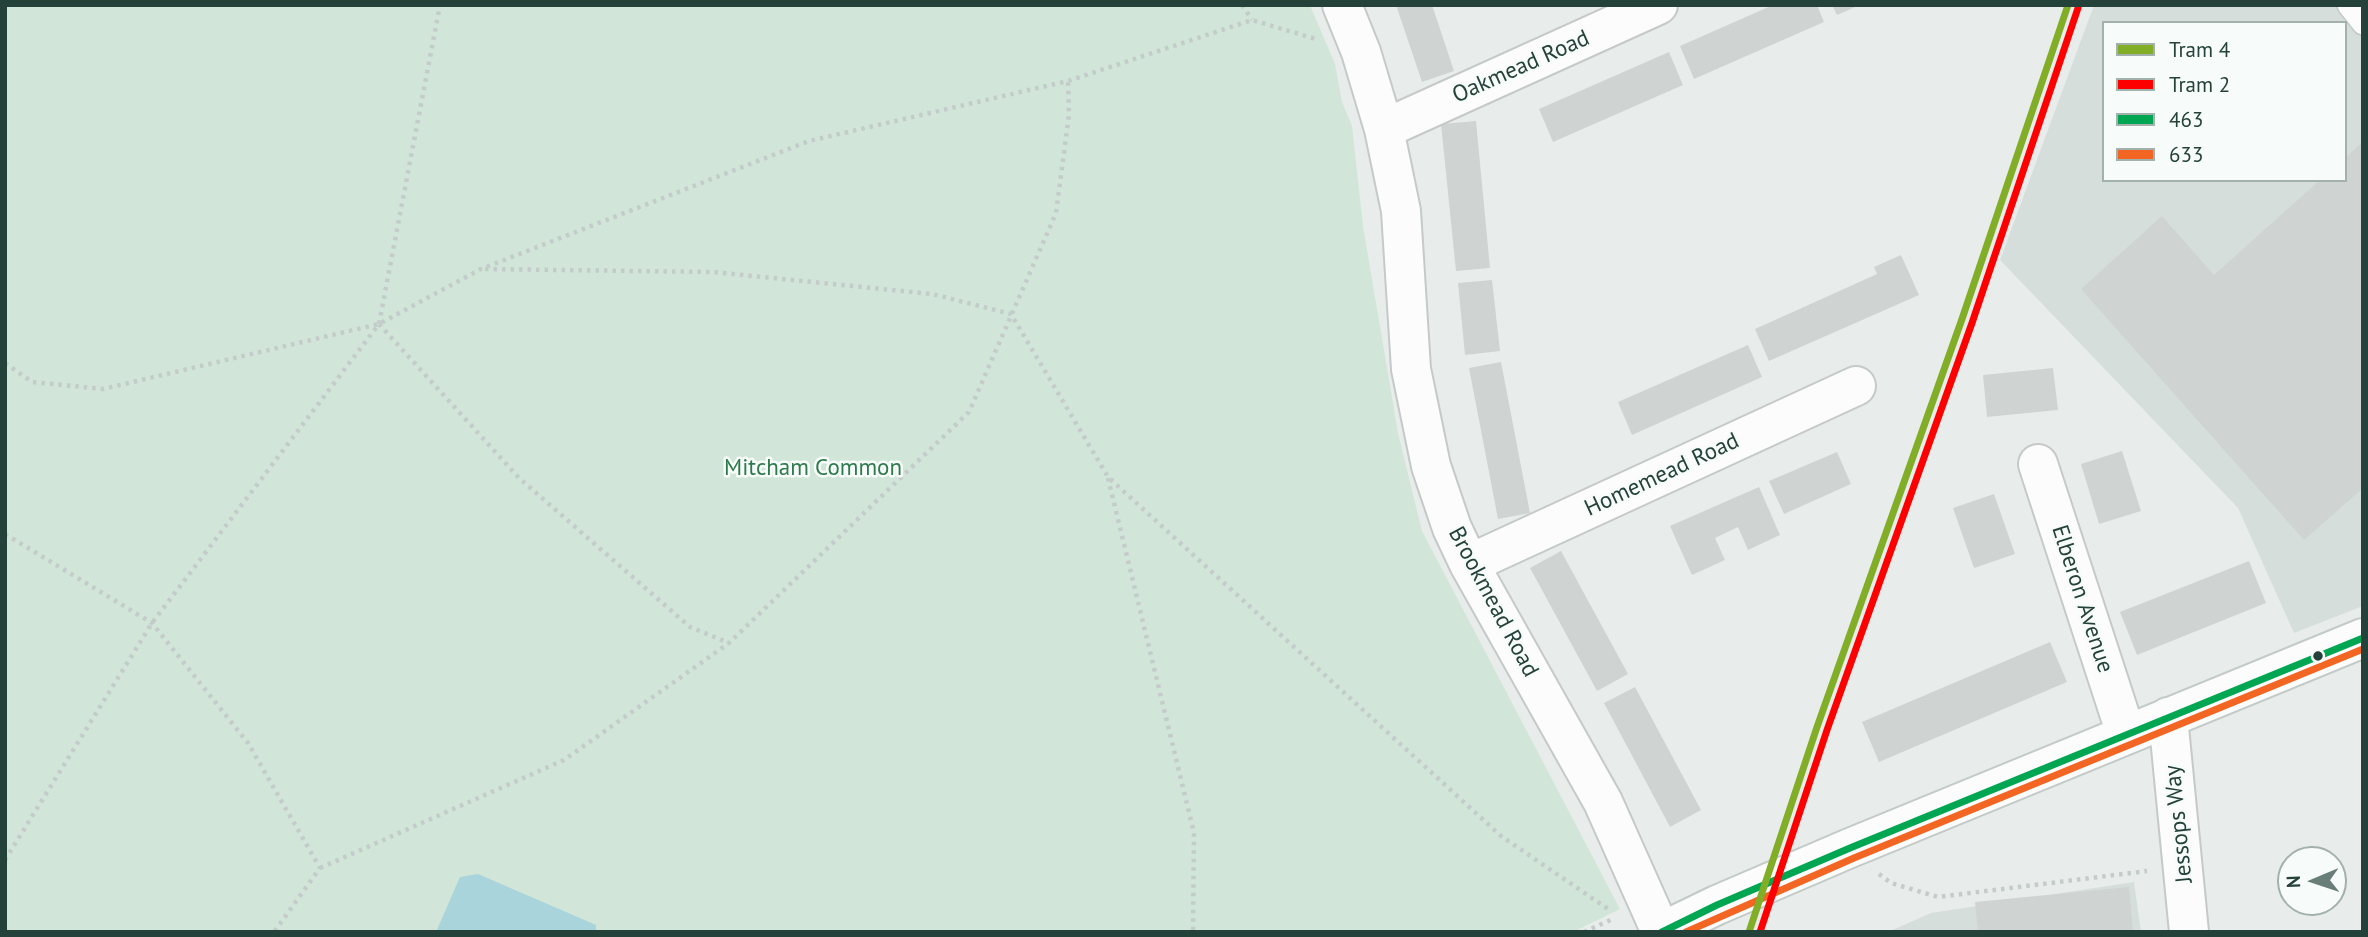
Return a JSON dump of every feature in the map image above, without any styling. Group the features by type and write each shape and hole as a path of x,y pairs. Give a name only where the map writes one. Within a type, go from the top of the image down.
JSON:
{"street":[{"name":"Brookmead Road","path":"1342,5 1361,52 1384,129 1401,211 1411,369 1421,424 1439,491 1469,564 1603,802 1661,932"},
{"name":"Oakmead Road","path":"1384,129 1658,5"},
{"name":"Homemead Road","path":"1469,564 1856,386"},
{"name":"Elberon Avenue","path":"2038,464 2126,734"},
{"path":"1661,932 1850,848 2363,638"},
{"name":"Jessops Way","path":"2168,717 2189,932"}],"lane":[{"path":"2348,5 2363,24"}],"path":[{"path":"5,860 152,623 379,324 440,5"},
{"path":"1242,5 1252,20"},
{"path":"5,363 32,382 103,388 379,324 481,270 809,141 1068,81 1252,20 1361,52"},
{"path":"274,932 320,868 564,760 729,643 969,412 1056,213 1069,115 1068,81"},
{"path":"481,270 713,272 932,294 1011,314 1108,477 1502,836 1619,916"},
{"path":"379,324 519,478 690,626 729,643"},
{"path":"1108,477 1194,834 1192,932"},
{"path":"5,534 152,623 248,743 320,868"},
{"path":"1850,848 1863,863 1891,883 1938,897 2183,867"}],"shaded area":[{"path":"2094,5 2363,5 2363,606 2294,633 2238,508 2000,260"},
{"path":"2134,882 2141,932 1888,932 1931,913"}],"green space":[{"name":"Mitcham Common","path":"5,5 1310,5 1335,64 1342,102 1352,126 1363,226 1398,433 1422,531 1620,909 1573,932 5,932"}],"water":[{"path":"478,874 596,925 596,932 436,932 460,877"}],"building":[{"path":"1396,5 1432,5 1454,71 1422,82"},
{"path":"1773,5 1817,5 1824,22 1694,79 1680,46"},
{"path":"1832,5 1860,5 1837,15"},
{"path":"1669,52 1683,85 1553,142 1539,109"},
{"path":"1476,121 1490,268 1456,271 1441,124"},
{"path":"2363,142 2363,488 2304,540 2081,289 2162,216 2214,275 2318,182 2347,182 2347,156"},
{"path":"1901,255 1919,295 1769,361 1755,329 1877,274 1874,267"},
{"path":"1492,280 1500,351 1465,355 1458,283"},
{"path":"1748,345 1762,377 1632,435 1618,402"},
{"path":"1501,362 1530,513 1498,519 1469,368"},
{"path":"2053,368 2058,410 1987,417 1983,375"},
{"path":"2122,451 2141,511 2099,524 2081,464"},
{"path":"1837,452 1851,484 1784,514 1769,481"},
{"path":"1759,487 1780,535 1748,550 1738,527 1715,538 1725,560 1692,575 1670,526"},
{"path":"1994,494 2015,554 1974,568 1953,508"},
{"path":"1561,551 1628,674 1597,691 1530,568"},
{"path":"2249,561 2266,603 2137,655 2120,612"},
{"path":"2050,642 2067,682 1879,762 1862,722"},
{"path":"1635,687 1701,810 1670,827 1604,703"},
{"path":"2129,887 2133,932 1978,932 1975,902"}],"tram line":[{"name":"4","path":"1749,932 1817,727 1962,319 2068,5"},
{"name":"2","path":"1760,932 1827,730 1972,323 2078,8"}],"transit line":[{"name":"463","path":"1662,932 1717,905 1850,848 2363,638"},
{"name":"633","path":"1686,932 1854,858 2363,649"}]}
